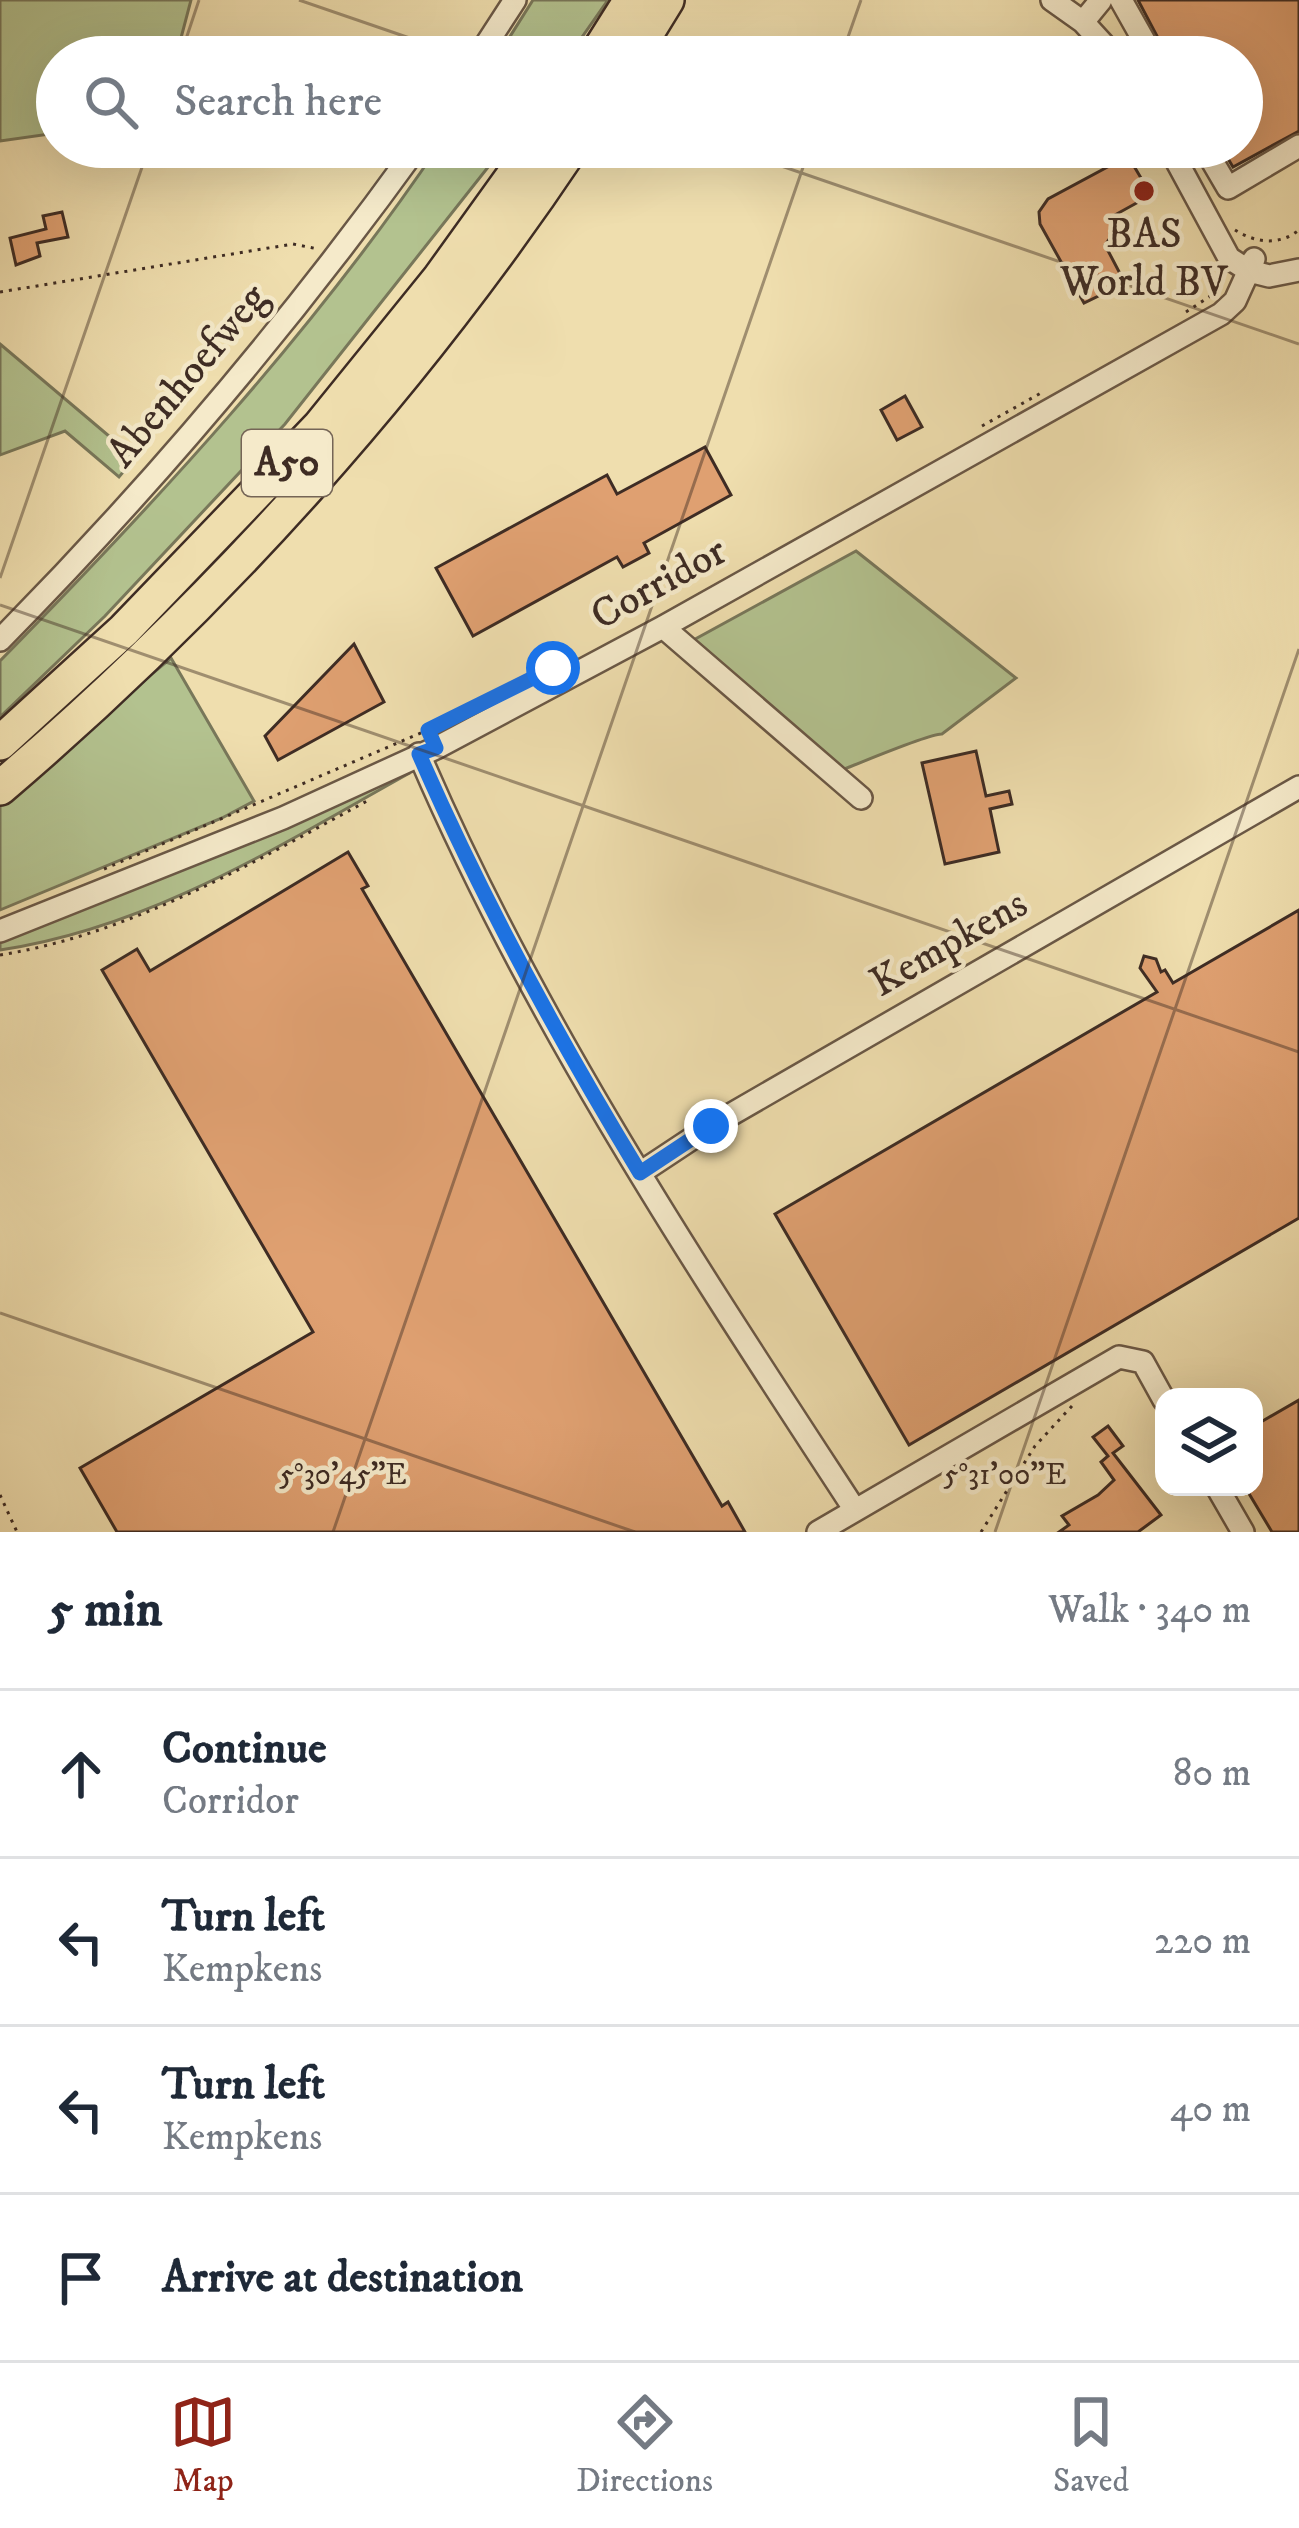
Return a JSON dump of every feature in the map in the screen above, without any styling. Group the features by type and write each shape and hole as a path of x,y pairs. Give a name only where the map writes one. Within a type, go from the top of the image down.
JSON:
{"highway":[{"path":"609,36 632,0"},
{"path":"645,36 667,0"},
{"path":"649,36 682,0"},
{"name":"A50","path":"0,743 124,630 320,426 425,298 519,168"},
{"name":"A50","path":"0,788 126,674 293,503 470,289 557,168"}],"street":[{"path":"492,36 515,0"},
{"path":"1052,0 1096,36"},
{"path":"1083,22 1101,0"},
{"path":"1121,0 1141,36"},
{"path":"1263,167 1299,146"},
{"name":"Abenhoefweg","path":"0,640 218,405 290,319 401,168"},
{"path":"1181,168 1220,236 1274,276 1299,271"},
{"path":"1216,168 1228,188 1262,168"},
{"path":"1250,256 1280,262 1299,255"},
{"name":"Corridor","path":"0,931 283,818 433,738 663,627 1221,314 1234,301 1250,256"},
{"path":"663,627 861,798"},
{"path":"433,738 487,902 580,1075 672,1229 856,1510"},
{"name":"Kempkens","path":"640,1173 711,1126 1299,787"},
{"path":"818,1532 1119,1357 1143,1362 1157,1388"},
{"path":"1222,1496 1244,1532"}],"path":[{"path":"1250,256 1299,230"},
{"name":"Abenhoefweg","path":"0,292 293,244 319,249 308,264"},
{"path":"1178,317 1218,291 1223,282"},
{"path":"970,433 1046,390"},
{"path":"100,870 433,738"},
{"path":"0,955 50,944 194,892 367,801"},
{"path":"981,1532 1035,1446 1077,1402"},
{"path":"0,1495 17,1532"}],"green space":[{"path":"0,0 191,0 182,36 36,36 36,136 0,141"},
{"path":"533,0 608,0 583,36 510,36"},
{"path":"423,168 487,168 285,424 105,616 0,717 0,661 231,414"},
{"path":"0,344 135,458 119,477 65,431 0,455"},
{"path":"856,551 1016,678 942,734 839,771 688,643"},
{"path":"171,658 254,801 0,910 0,801"},
{"path":"395,774 406,775 260,856 160,904 108,924 0,950 0,941"}],"building":[{"path":"1138,0 1299,0 1299,131 1263,151 1263,36 1157,36"},
{"path":"1106,168 1135,168 1151,195 1113,216 1114,232 1105,245 1125,283 1084,303 1040,224 1039,212 1048,199"},
{"path":"62,212 68,237 37,243 40,256 16,265 10,238 46,229 43,216"},
{"path":"905,396 922,427 897,440 881,410"},
{"path":"705,447 731,495 644,543 649,553 623,567 617,557 473,636 436,568 607,475 617,494"},
{"path":"354,644 384,702 278,760 265,736"},
{"path":"976,751 986,796 1009,791 1012,804 990,809 999,852 945,864 922,763"},
{"path":"348,852 368,886 362,889 722,1506 728,1502 745,1532 117,1532 80,1468 313,1332 102,970 137,949 150,971"},
{"path":"1299,910 1299,1218 909,1445 775,1214 1157,992 1140,968 1144,956 1156,959 1173,983"},
{"path":"1299,1400 1299,1532 1272,1532 1250,1496 1263,1496 1263,1421"},
{"path":"1108,1426 1123,1446 1113,1453 1161,1515 1138,1532 1059,1532 1069,1525 1062,1516 1114,1480 1101,1462 1108,1456 1093,1437"}],"place":[{"name":"BAS World BV","path":"1144,191"}],"route":[{"path":"553,668 428,730 436,748 419,754 487,902 580,1075 640,1173 711,1126"}]}
